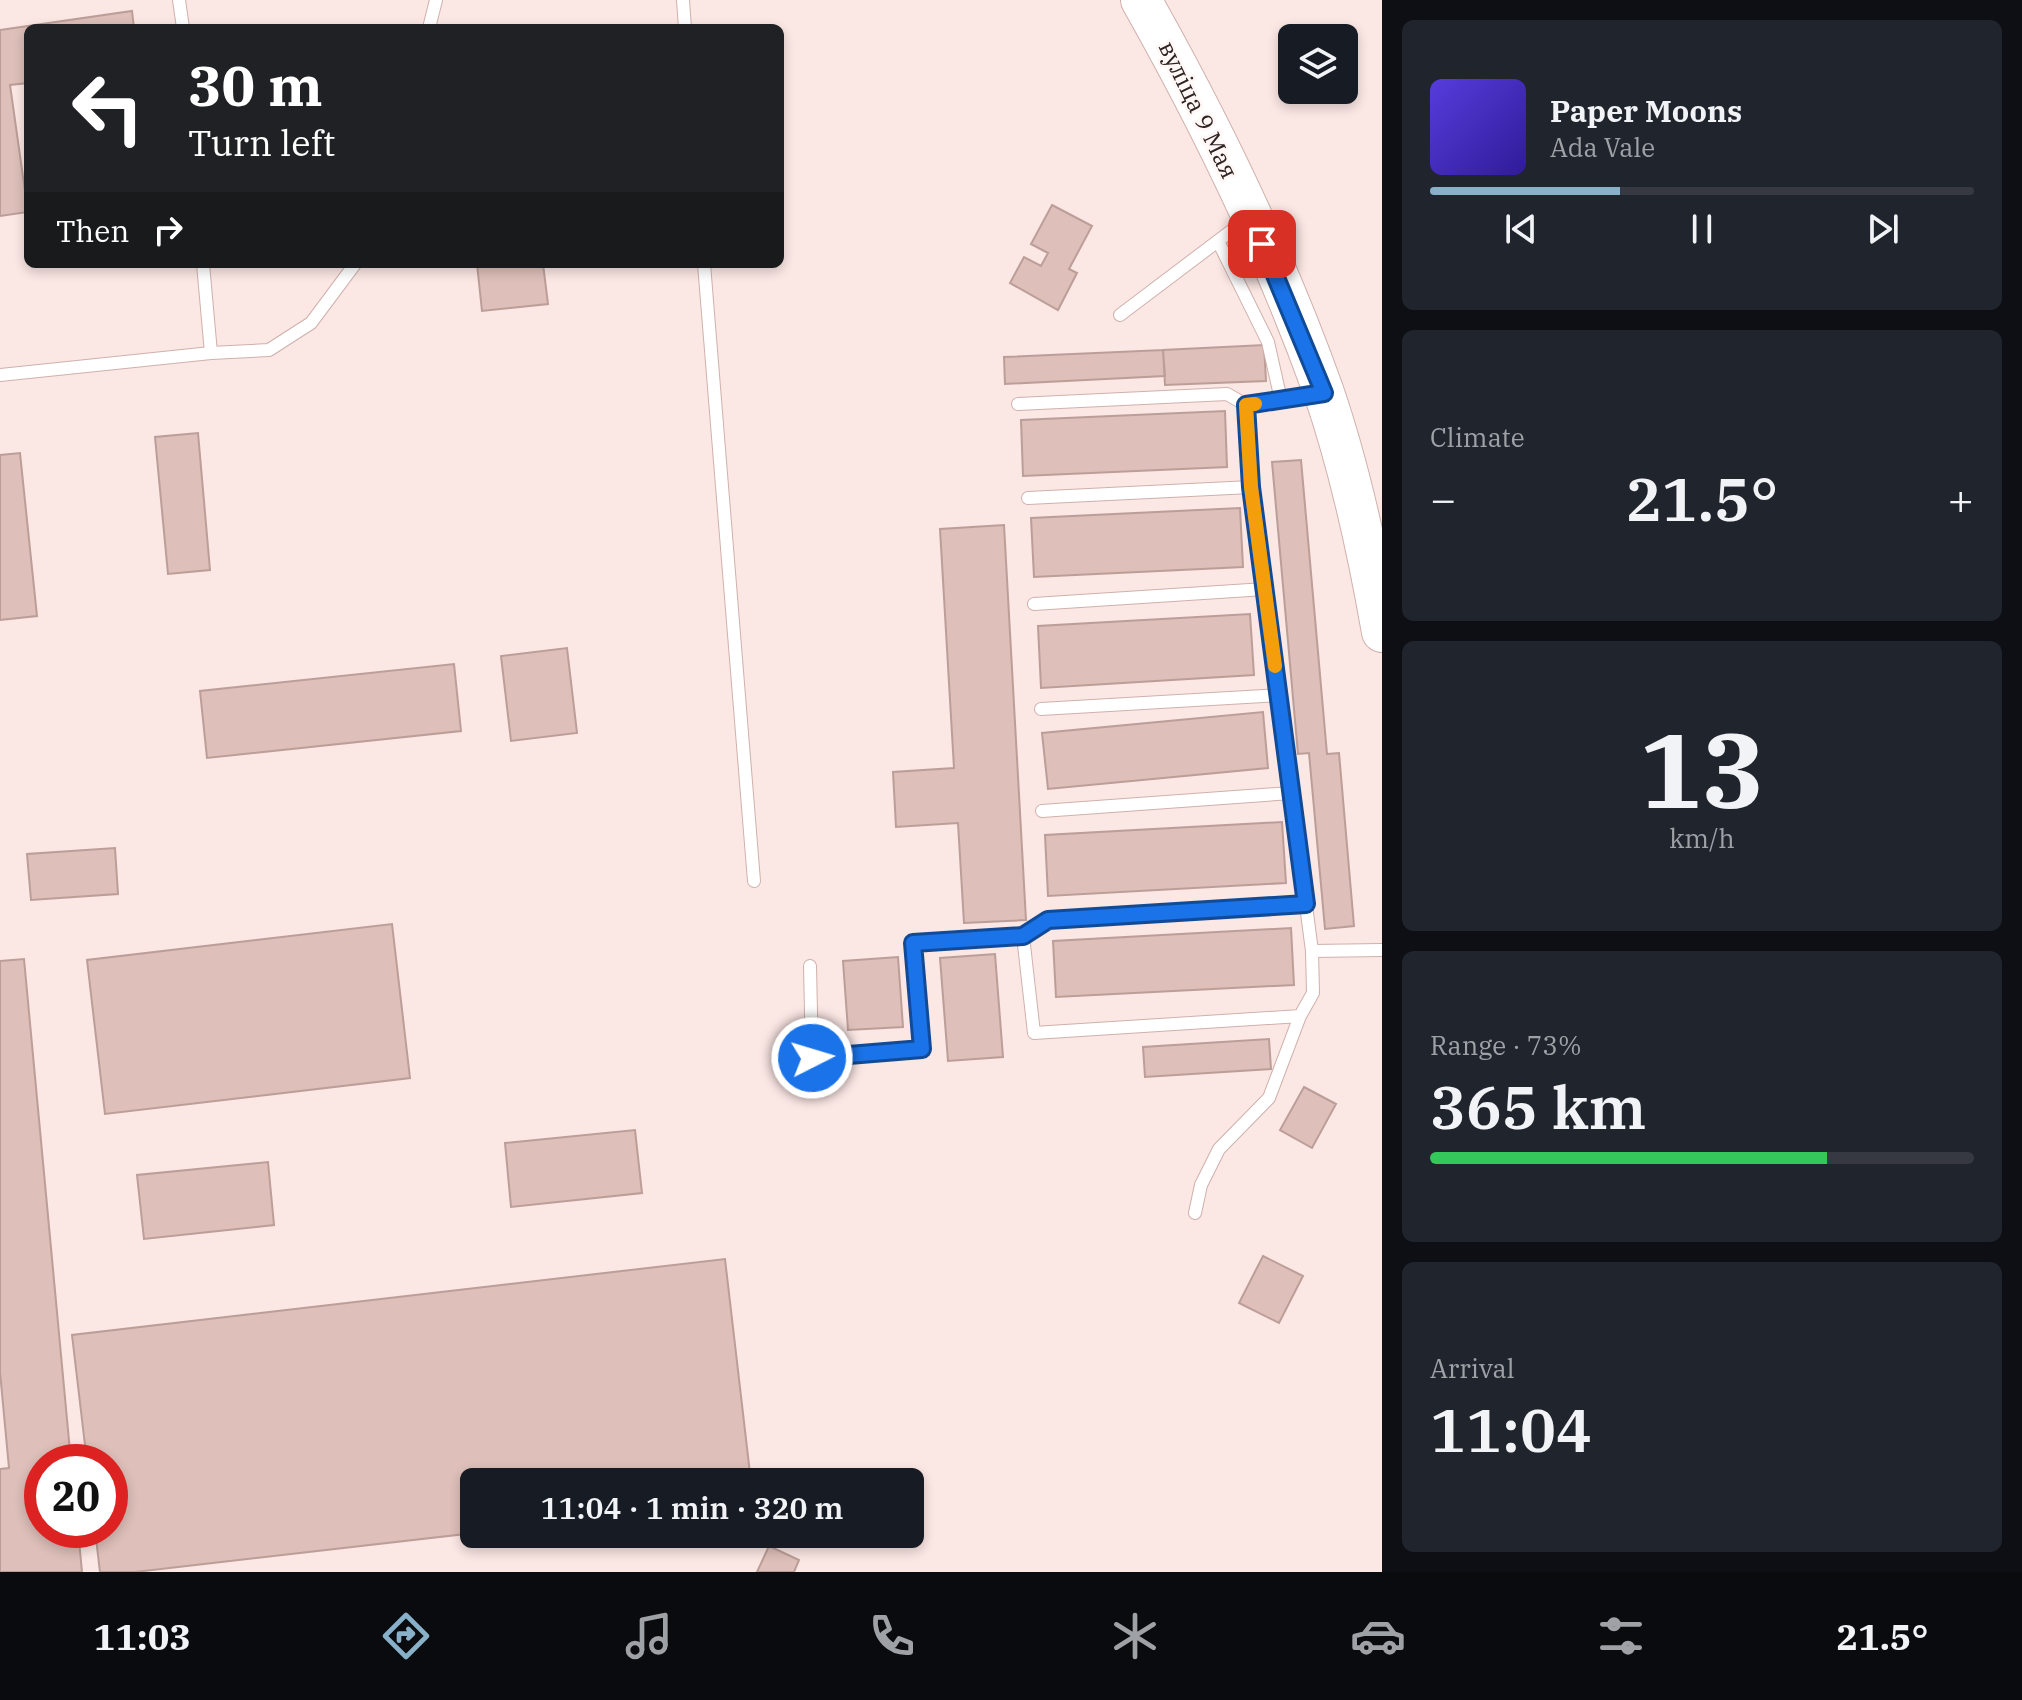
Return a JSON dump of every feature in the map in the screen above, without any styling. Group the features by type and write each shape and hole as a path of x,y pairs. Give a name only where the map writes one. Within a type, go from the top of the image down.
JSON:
{"main road":[{"name":"вуліца 9 Мая","path":"1141,0 1188,83 1250,217 1324,393 1370,564 1382,632"}],"lane":[{"path":"179,0 182,24"},
{"path":"430,24 436,0"},
{"path":"683,0 685,24"},
{"path":"1120,315 1250,217"},
{"path":"1218,241 1268,342 1281,400"},
{"path":"203,268 211,353"},
{"path":"0,375 269,350 311,323 352,268"},
{"path":"704,268 754,881"},
{"path":"1018,404 1227,394 1246,405 1324,393"},
{"path":"1195,1213 1201,1185 1219,1149 1269,1098 1300,1016 1313,993 1312,951 1251,487 1246,405"},
{"path":"1028,498 1251,487"},
{"path":"1034,604 1265,589"},
{"path":"1041,709 1279,695"},
{"path":"1042,811 1291,793"},
{"path":"810,966 812,1058 922,1049 913,943 1023,936 1048,920 1306,904"},
{"path":"1023,936 1034,1033 1300,1016"},
{"path":"1312,951 1382,950"}],"building":[{"path":"132,11 134,24 42,24"},
{"path":"24,27 24,83 10,85 24,184 24,213 0,216 0,30"},
{"path":"1052,205 1092,226 1069,269 1077,273 1058,310 1010,283 1024,257 1041,266 1048,253 1031,244"},
{"path":"477,268 544,268 548,304 482,311"},
{"path":"1264,345 1266,381 1165,385 1163,350"},
{"path":"1163,350 1165,376 1005,384 1004,357"},
{"path":"1225,411 1227,467 1023,476 1021,420"},
{"path":"198,433 210,570 168,574 155,437"},
{"path":"20,453 37,616 0,620 0,455"},
{"path":"1301,460 1327,754 1339,753 1354,926 1325,929 1309,753 1298,754 1272,462"},
{"path":"1240,508 1243,567 1034,577 1031,518"},
{"path":"1004,525 1026,920 964,923 958,823 896,827 893,772 954,768 940,529"},
{"path":"1250,614 1254,675 1041,688 1038,626"},
{"path":"567,648 577,733 511,741 501,656"},
{"path":"454,664 461,731 207,758 200,691"},
{"path":"1263,712 1268,768 1048,789 1042,733"},
{"path":"1282,822 1286,883 1048,896 1045,835"},
{"path":"115,848 118,894 31,900 27,854"},
{"path":"392,924 410,1078 105,1114 87,960"},
{"path":"1291,928 1294,985 1056,997 1053,941"},
{"path":"995,954 1003,1057 948,1061 940,958"},
{"path":"898,957 903,1027 848,1030 843,961"},
{"path":"24,959 69,1444 24,1444 24,1548 80,1548 82,1572 0,1572 0,1469 9,1468 0,1372 0,961"},
{"path":"1269,1039 1271,1069 1145,1077 1143,1047"},
{"path":"1304,1087 1336,1104 1312,1148 1280,1130"},
{"path":"635,1130 642,1193 511,1207 505,1143"},
{"path":"268,1162 274,1225 144,1239 137,1175"},
{"path":"1263,1256 1303,1276 1279,1323 1239,1303"},
{"path":"725,1259 749,1468 460,1468 460,1535 135,1572 100,1572 97,1548 128,1548 128,1444 85,1444 72,1335"},
{"path":"768,1548 799,1560 794,1572 757,1572"}],"slow traffic":[{"path":"1255,404 1246,405 1251,487 1275,666"}],"route":[{"path":"812,1058 922,1049 913,943 1023,936 1048,920 1306,904 1251,487 1246,405 1324,393 1262,244"}]}
